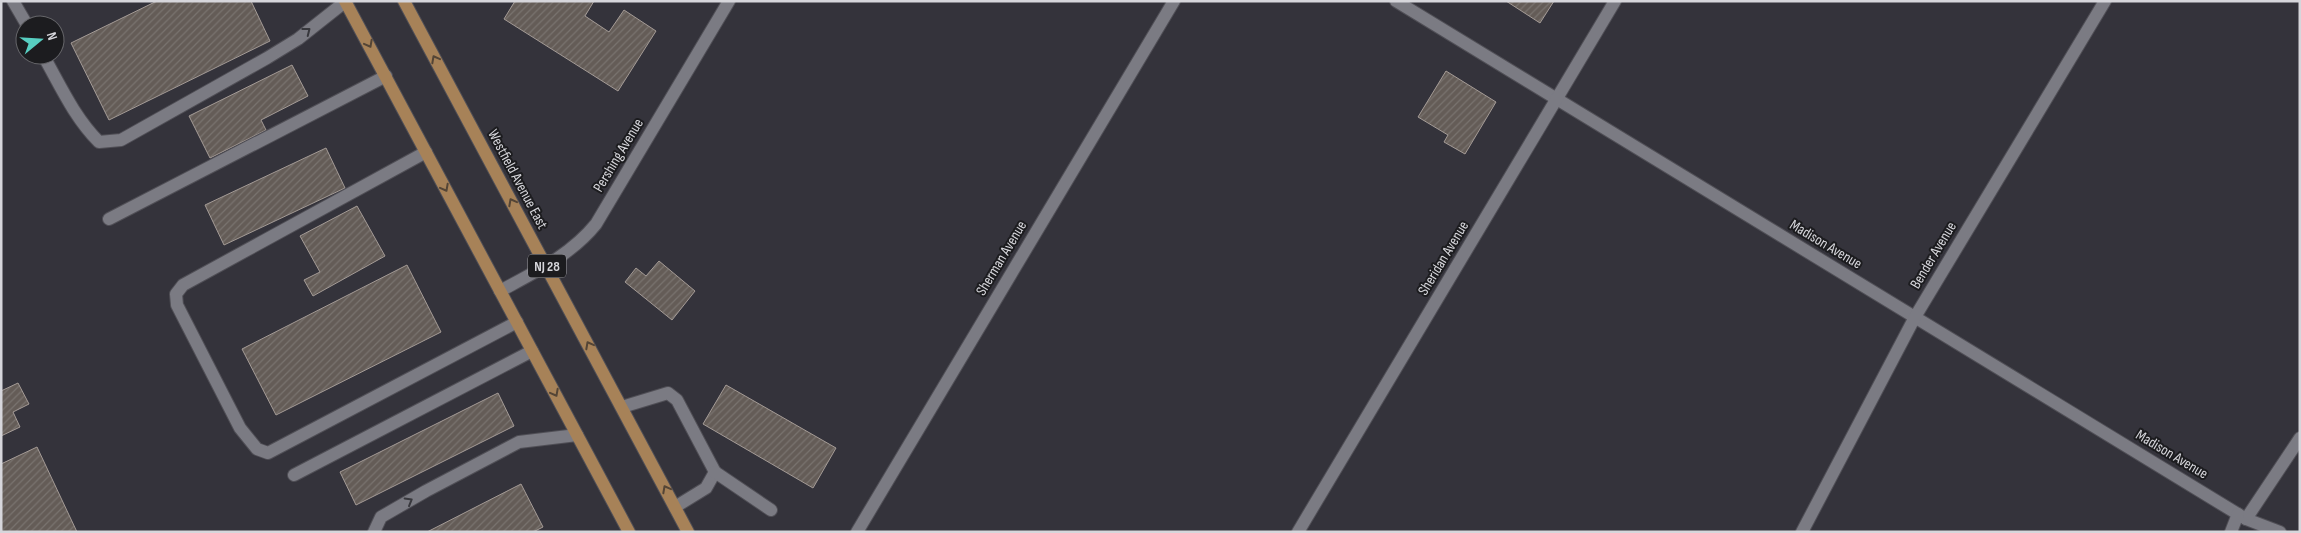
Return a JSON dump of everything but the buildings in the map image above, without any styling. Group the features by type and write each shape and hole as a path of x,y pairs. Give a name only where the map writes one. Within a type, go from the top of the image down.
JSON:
{"main road":[{"path":"346,1 629,532"},
{"name":"Westfield Avenue East","path":"404,1 688,532"}],"street":[{"path":"14,1 22,15"},
{"path":"49,65 79,120 98,142 120,140 298,39 346,1"},
{"name":"Pershing Avenue","path":"500,291 546,266 575,247 596,224 729,1"},
{"name":"Sherman Avenue","path":"857,532 1174,1"},
{"name":"Madison Avenue","path":"1396,1 2242,516 2280,532"},
{"name":"Sheridan Avenue","path":"1298,532 1615,1"},
{"name":"Bender Avenue","path":"1802,532 1915,317 2105,1"},
{"path":"109,220 386,76"},
{"path":"426,152 183,285 176,294 177,305 240,428 257,449 268,453 517,322"},
{"path":"294,475 532,351"},
{"path":"622,407 668,393 677,400 715,472 772,510"},
{"path":"374,532 381,517 519,442 577,435"},
{"path":"2231,532 2300,438"},
{"path":"675,507 706,488 715,472"}]}
